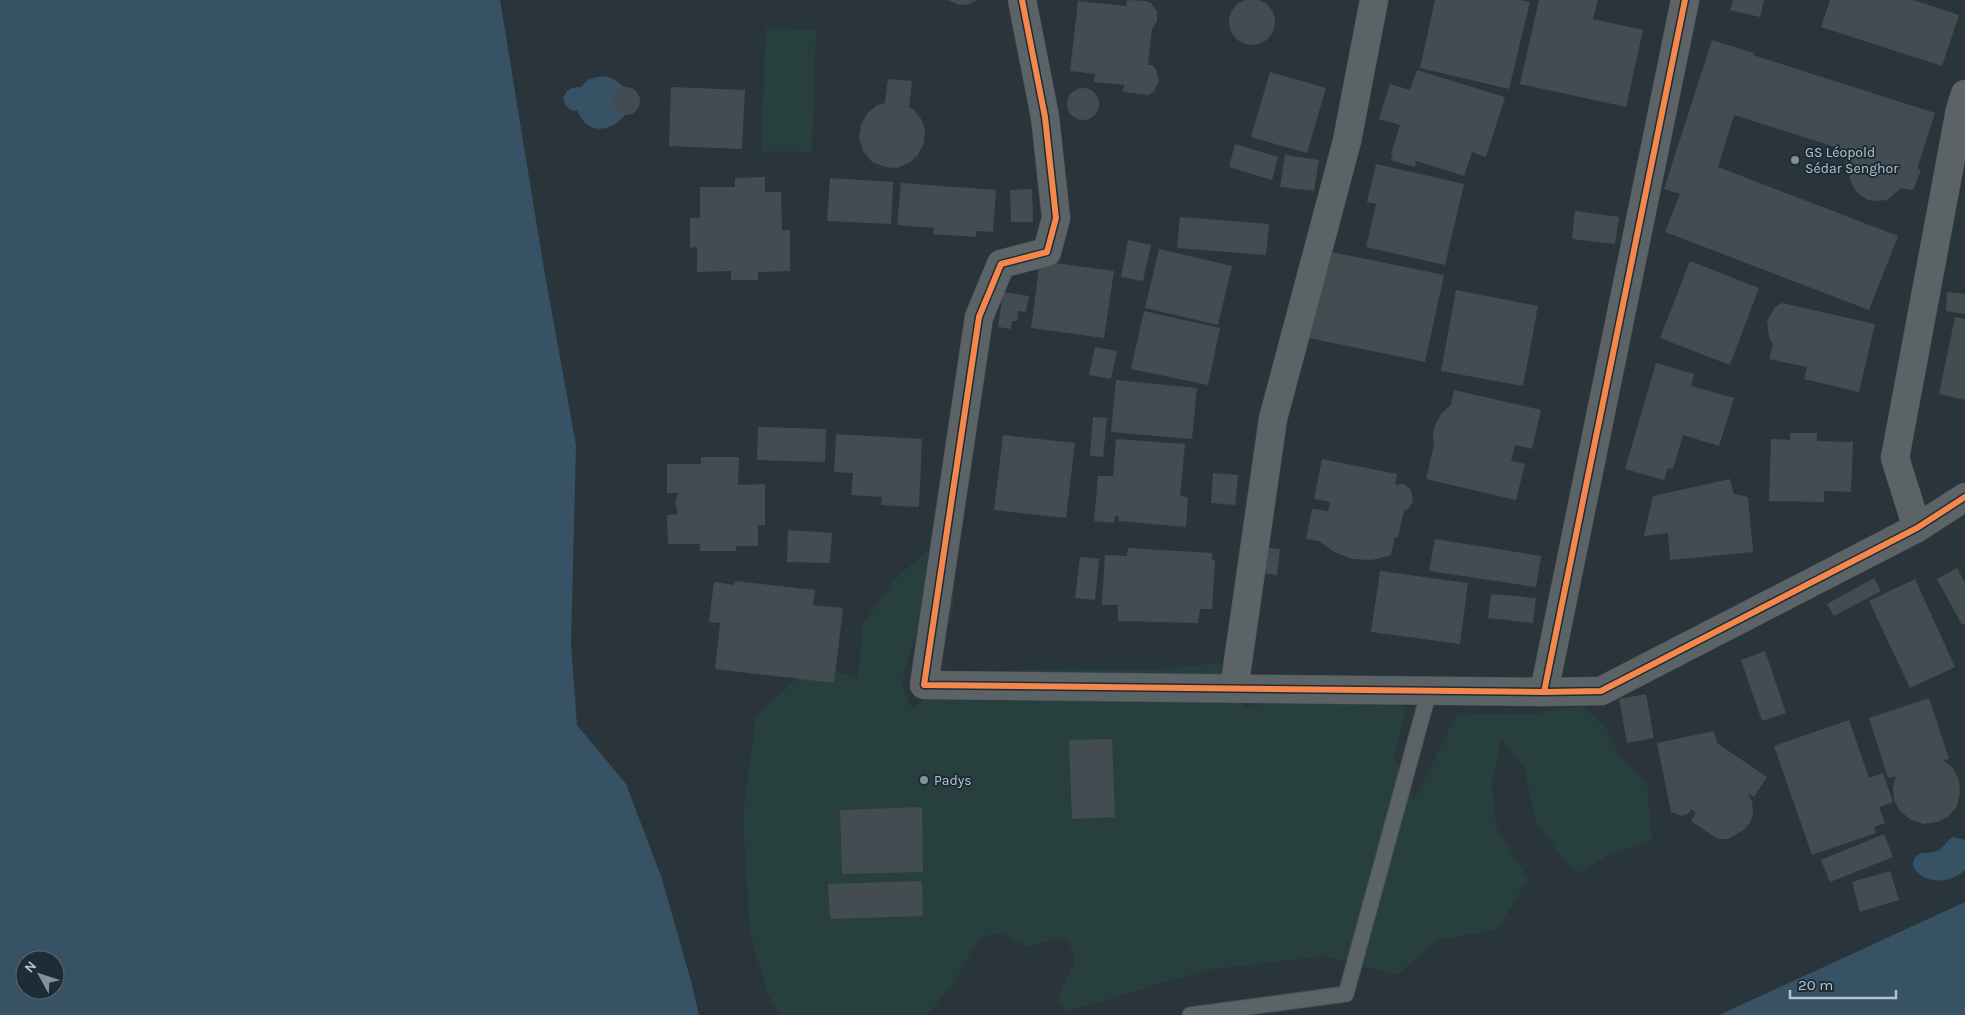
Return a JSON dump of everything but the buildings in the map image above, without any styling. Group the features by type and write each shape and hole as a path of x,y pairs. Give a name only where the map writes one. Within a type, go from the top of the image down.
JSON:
{"street":[{"path":"1022,0 1045,117 1056,218 1047,252 1001,264 979,317 924,685 1544,692 1601,690 1917,528 1965,497"},
{"path":"1234,689 1273,419 1346,141 1374,0"},
{"path":"1544,692 1685,0"},
{"path":"1917,528 1895,458 1958,120 1965,94"}],"lane":[{"path":"1190,1015 1346,994 1429,691"}],"green space":[{"path":"766,28 816,30 812,152 761,151"},
{"path":"927,551 955,574 952,617 918,628 901,684 912,708 963,672 1067,669 1153,670 1220,663 1246,709 1336,677 1407,708 1394,758 1414,801 1456,715 1534,714 1582,706 1605,727 1622,759 1647,784 1652,840 1608,855 1578,873 1560,855 1535,820 1524,767 1501,738 1492,783 1496,827 1528,879 1497,930 1436,940 1397,975 1325,956 1206,970 1065,1012 1058,999 1076,957 1065,936 1028,947 1000,933 979,937 954,983 927,1015 780,1015 768,994 750,933 743,815 756,716 811,666 858,677 863,624 894,580"}],"water":[{"path":"0,0 500,0 544,269 576,445 571,645 577,725 626,784 662,879 699,1015 0,1015"},
{"path":"606,76 623,86 629,98 628,110 620,120 610,127 598,129 586,124 578,111 568,108 563,98 570,89 581,87 592,78"},
{"path":"1954,837 1965,840 1965,870 1954,877 1942,880 1932,880 1917,872 1914,860 1918,855 1937,851"},
{"path":"1965,902 1965,1015 1719,1015"}],"cycle path":[{"path":"1022,0 1045,117 1056,218 1047,252 1001,264 979,317 924,685 1544,692 1601,691 1917,528 1965,497"},
{"path":"1544,692 1685,0"}],"place":[{"name":"GS Léopold Sédar Senghor","path":"1795,160"},
{"name":"Padys","path":"924,780"}]}
